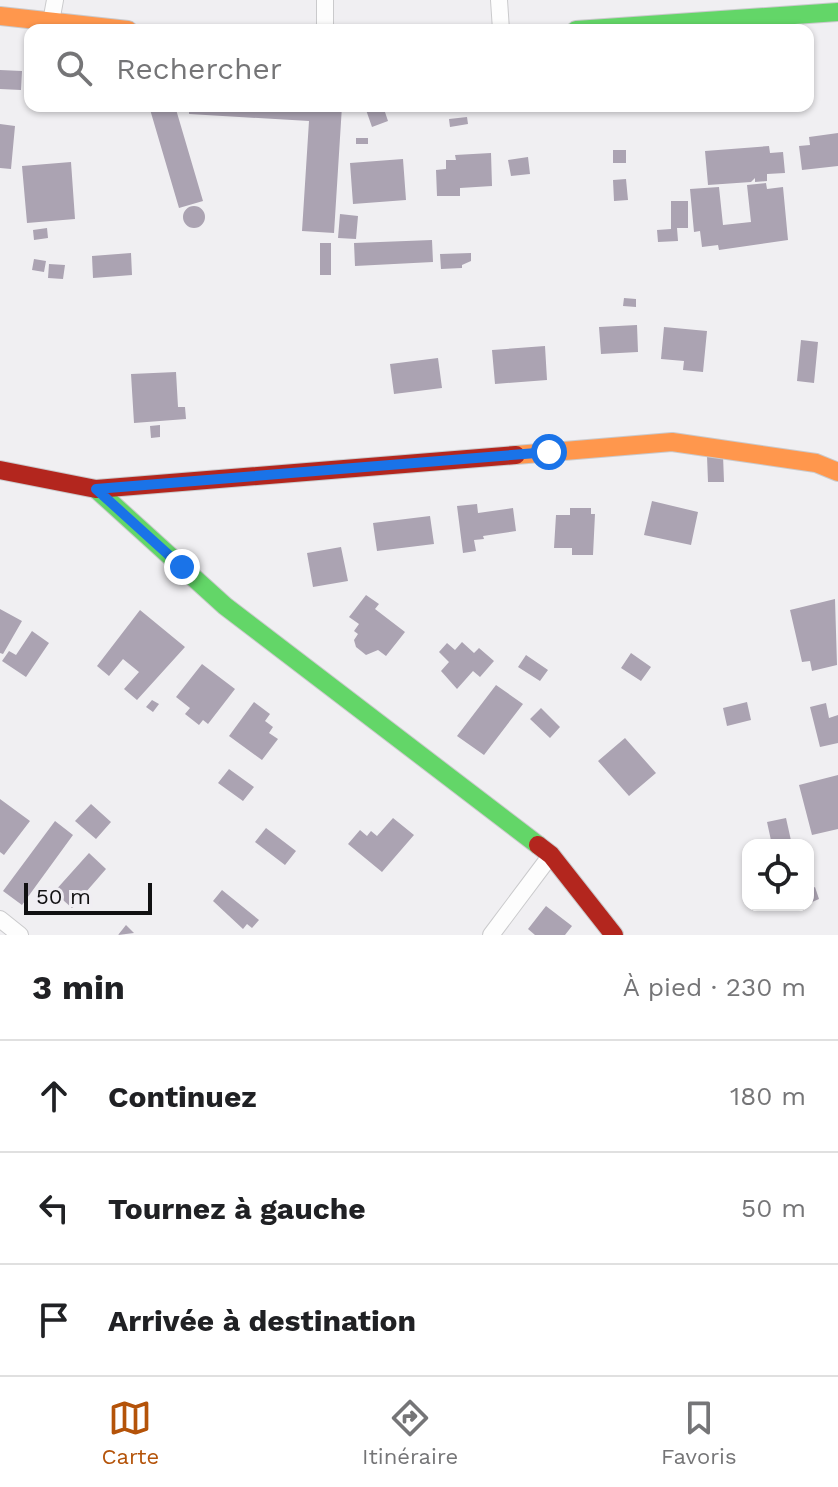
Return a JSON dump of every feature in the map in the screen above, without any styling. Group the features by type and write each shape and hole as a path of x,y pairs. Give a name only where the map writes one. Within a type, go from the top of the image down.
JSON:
{"street":[{"path":"51,22 55,0"},
{"path":"325,0 325,24"},
{"path":"499,0 501,24"},
{"path":"663,24 838,12"},
{"path":"0,16 70,24"},
{"path":"0,470 96,489 672,442 816,463 838,472"},
{"path":"96,489 225,606 551,855 614,935"},
{"path":"491,935 551,855"},
{"path":"0,919 20,935"}],"building":[{"path":"0,70 22,71 21,90 0,89"},
{"path":"151,112 177,112 203,201 179,208"},
{"path":"342,112 334,233 302,231 309,121 189,114"},
{"path":"367,112 385,112 388,121 372,127"},
{"path":"467,117 468,124 450,127 449,119"},
{"path":"0,124 15,126 11,169 0,168"},
{"path":"838,133 838,166 802,170 799,146 810,145 809,137"},
{"path":"356,138 368,138 368,144 356,144"},
{"path":"769,146 770,153 783,152 785,173 767,174 767,181 755,182 755,178 751,182 708,185 705,151"},
{"path":"613,150 626,150 626,163 613,163"},
{"path":"491,153 492,186 460,188 460,196 437,196 436,170 446,169 446,160 456,160 455,155"},
{"path":"528,157 530,174 511,176 508,160"},
{"path":"403,159 406,200 353,204 350,163"},
{"path":"71,162 75,219 27,223 22,166"},
{"path":"626,179 628,200 614,201 613,180"},
{"path":"766,183 767,189 783,187 788,240 719,250 718,245 702,247 700,231 694,232 690,189 719,187 723,225 751,222 747,185"},
{"path":"671,201 688,201 688,228 677,228 678,241 658,242 657,230 671,229"},
{"path":"190,206 198,206 205,217 198,228 190,228 183,221 183,213"},
{"path":"340,214 358,216 356,239 338,238"},
{"path":"47,228 48,238 34,240 33,230"},
{"path":"432,240 433,262 355,266 354,243"},
{"path":"320,243 331,243 331,275 320,275"},
{"path":"131,253 132,275 93,278 92,256"},
{"path":"471,253 471,261 462,268 441,269 440,254"},
{"path":"34,259 46,261 44,272 32,270"},
{"path":"49,264 65,265 63,279 48,278"},
{"path":"624,298 636,299 636,307 623,306"},
{"path":"637,325 638,352 601,354 599,327"},
{"path":"664,327 707,331 703,372 683,370 684,361 661,359"},
{"path":"801,340 818,342 814,383 797,381"},
{"path":"545,346 547,380 495,384 492,350"},
{"path":"438,358 442,388 394,394 390,364"},
{"path":"176,372 178,407 185,407 186,419 134,423 131,374"},
{"path":"160,425 160,437 151,438 150,426"},
{"path":"723,455 724,482 708,482 707,456"},
{"path":"652,501 698,512 691,545 644,535"},
{"path":"477,504 478,513 513,508 516,531 483,536 484,539 474,540 476,551 463,553 457,506"},
{"path":"570,508 591,508 591,514 595,514 593,555 572,555 572,548 554,548 556,515 570,515"},
{"path":"430,516 434,544 377,551 373,523"},
{"path":"341,547 348,581 313,587 307,553"},
{"path":"366,595 379,604 375,609 405,632 386,656 378,650 366,655 356,647 354,640 358,634 354,631 359,624 349,617"},
{"path":"835,599 837,665 812,671 810,661 802,662 790,610"},
{"path":"0,609 22,621 3,654 0,653"},
{"path":"140,610 185,647 137,700 124,689 139,672 123,659 109,676 97,666"},
{"path":"32,631 49,643 26,677 2,661 9,651 16,655"},
{"path":"462,642 474,653 479,648 494,661 480,677 473,671 457,689 441,671 449,662 439,652 447,643 455,650"},
{"path":"631,653 651,667 641,681 621,668"},
{"path":"526,655 548,670 540,681 518,667"},
{"path":"202,664 235,689 208,724 203,720 199,725 185,714 190,708 176,697"},
{"path":"496,685 523,704 484,755 457,736"},
{"path":"152,700 159,704 153,712 146,707"},
{"path":"254,702 270,714 265,721 273,727 269,733 278,739 262,760 229,736"},
{"path":"747,702 751,720 727,726 723,708"},
{"path":"826,703 829,718 838,715 838,743 820,747 810,707"},
{"path":"541,708 560,727 550,738 530,719"},
{"path":"625,738 656,773 629,796 598,761"},
{"path":"229,769 254,787 243,801 218,783"},
{"path":"838,775 838,829 812,835 799,785"},
{"path":"0,799 30,821 4,855 0,852"},
{"path":"91,804 111,822 96,839 75,821"},
{"path":"393,818 414,835 382,872 348,844 360,830 367,836 371,831 377,836"},
{"path":"786,818 791,839 771,839 767,822"},
{"path":"55,821 73,835 22,905 3,891"},
{"path":"266,828 296,851 285,865 255,842"},
{"path":"89,853 106,869 72,908 54,892"},
{"path":"814,887 819,899 814,901"},
{"path":"222,890 259,920 252,928 247,924 243,929 213,901"},
{"path":"546,906 572,926 565,935 535,935 528,929"},
{"path":"126,925 134,933 118,935"}],"traffic: fast":[{"path":"663,24 838,12"},
{"path":"96,489 225,606 538,845"}],"traffic: slow":[{"path":"0,16 73,24"},
{"path":"516,455 672,442 816,463 838,472"}],"traffic: jam":[{"path":"0,470 96,489 516,455"},
{"path":"538,845 551,855 614,935"}],"route":[{"path":"182,567 96,489 549,452"}]}
